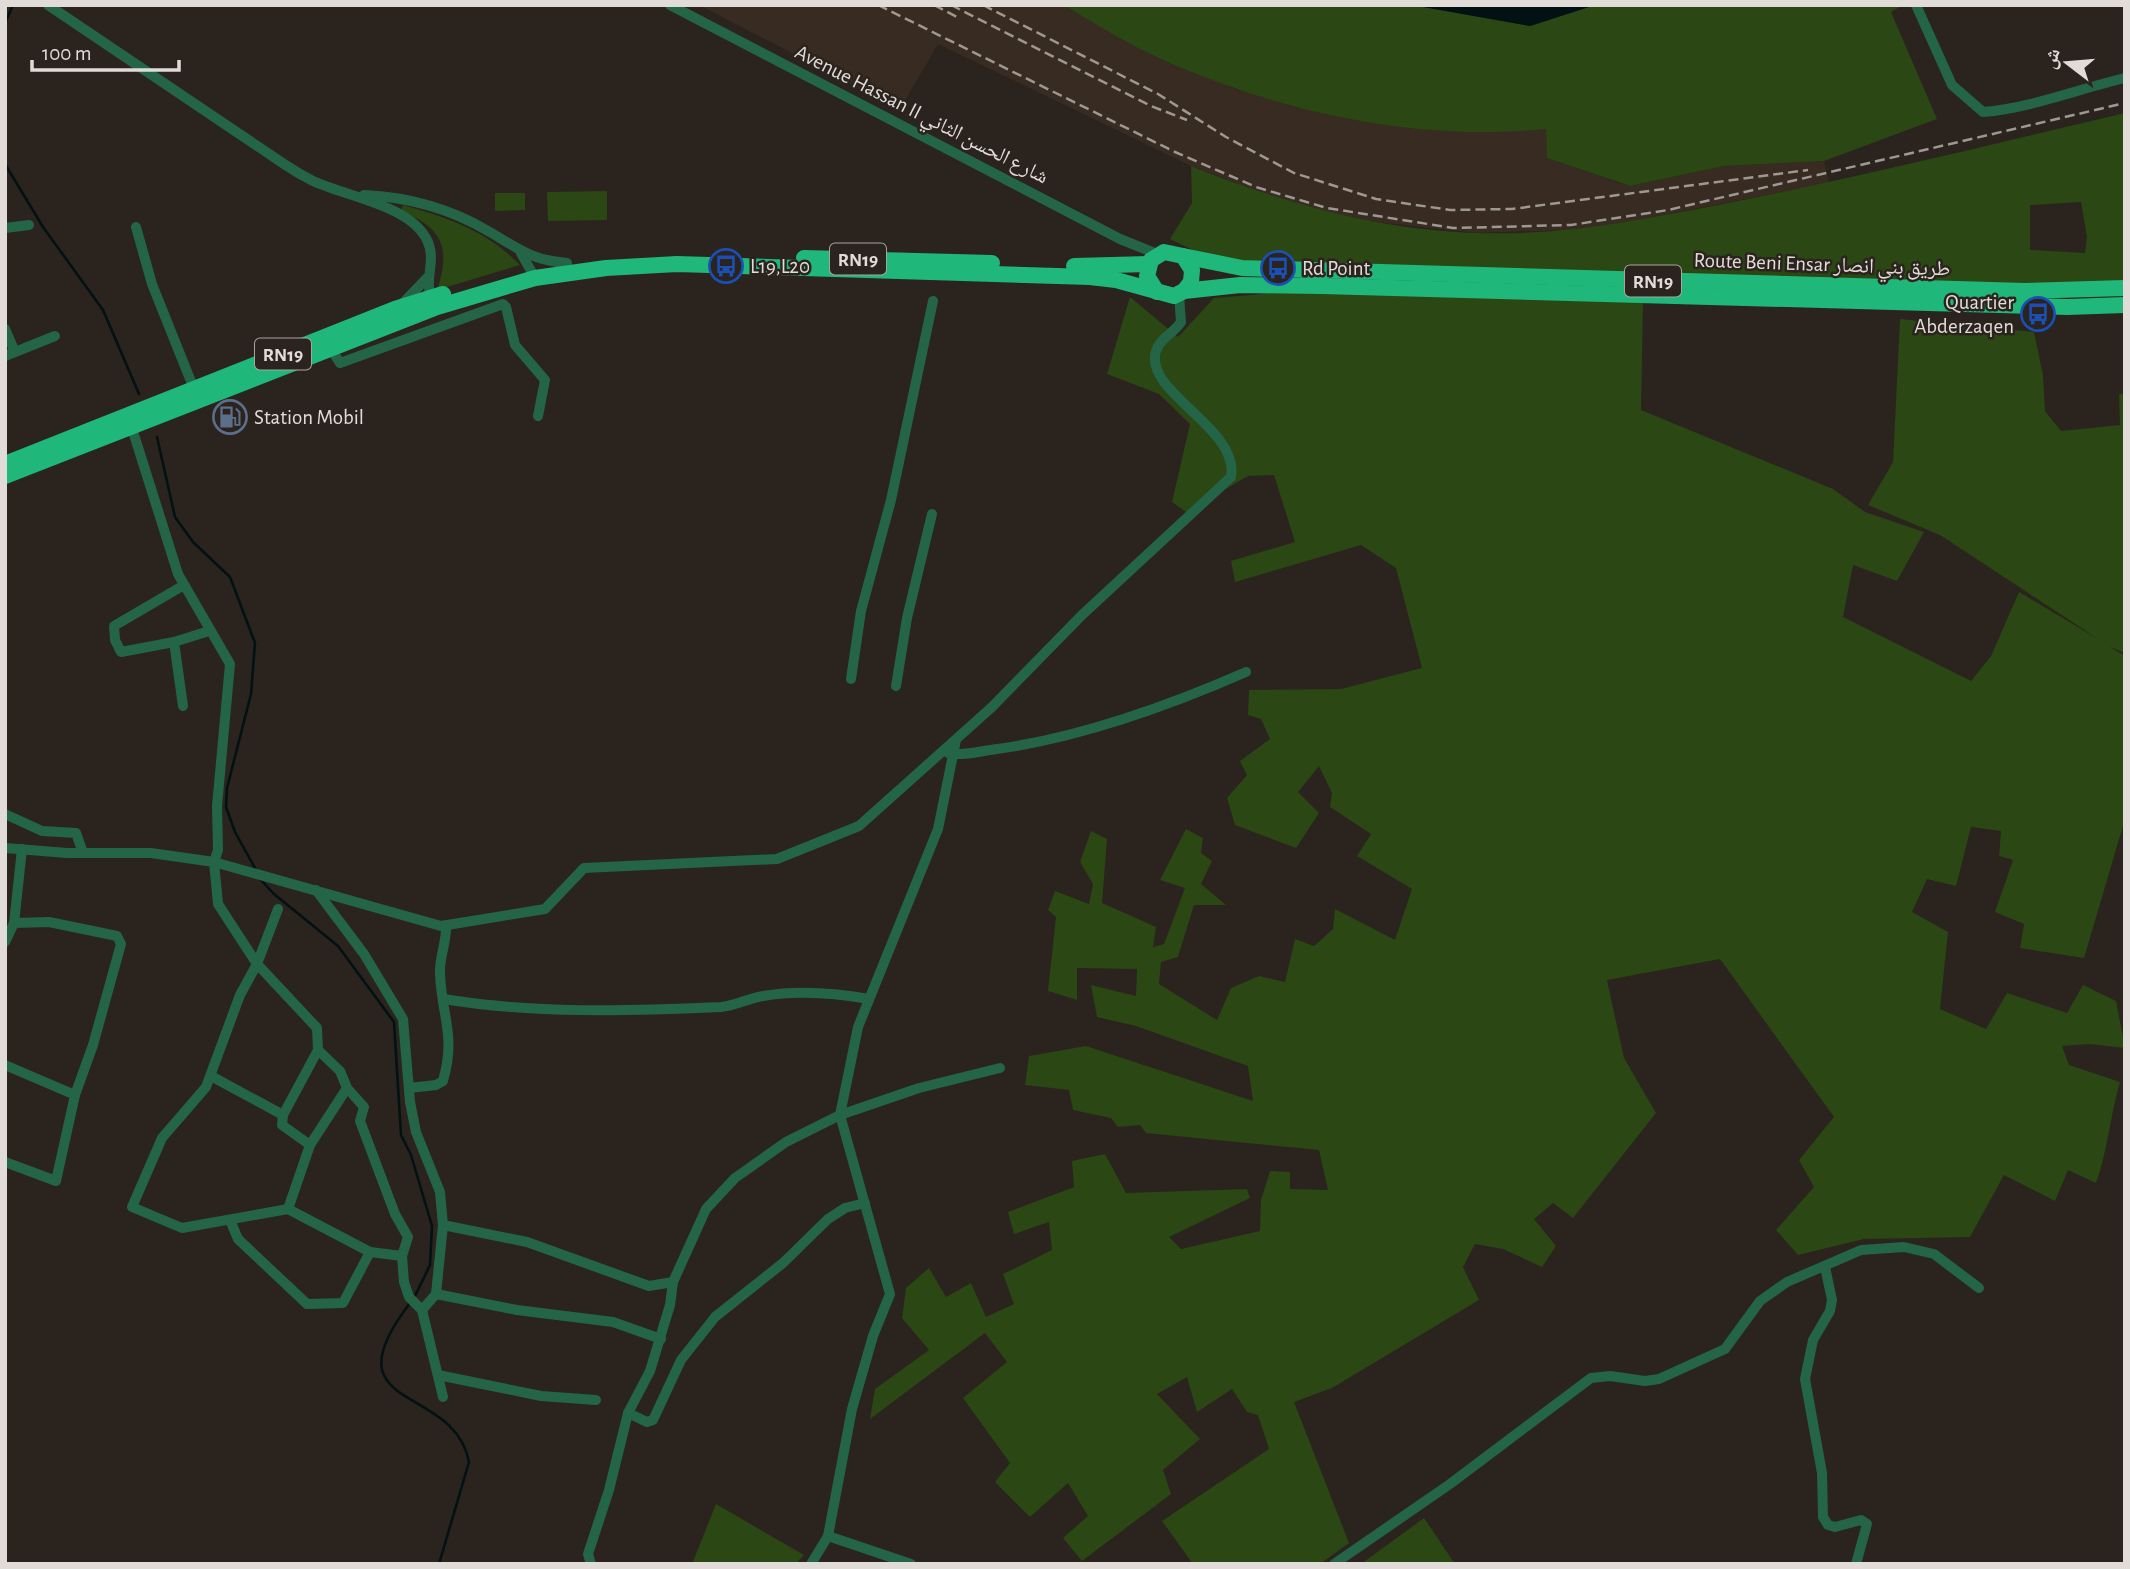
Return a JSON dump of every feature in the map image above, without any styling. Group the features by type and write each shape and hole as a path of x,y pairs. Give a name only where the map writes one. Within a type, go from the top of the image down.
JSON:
{"highway":[{"name":"RN19","path":"5,476 130,422 194,389 395,309 434,302 567,262 653,255 1088,267 1153,259 1171,251 1184,256"},
{"path":"1182,293 1192,276 1191,265 1184,256"},
{"name":"Route Beni Ensar طريق بني انصار","path":"1184,256 1242,268 2025,290 2125,288"},
{"path":"1153,259 1148,282 1157,292"},
{"name":"RN19","path":"5,464 331,349 434,302 462,308 532,274 677,264 1090,277 1170,296 1182,293"},
{"name":"Route Beni Ensar طريق بني انصار","path":"1182,293 1240,285 2056,307 2125,304"}],"street":[{"path":"48,5 284,164 314,181 358,195 420,229 432,255 429,275 434,302"},
{"name":"Avenue Hassan II شارع الحسن الثاني","path":"670,5 1120,239 1153,259"},
{"path":"1916,5 1952,85 1983,111 2021,107 2065,92 2125,78"},
{"path":"358,195 400,198 444,211 488,231 521,253 542,261 567,262"},
{"path":"5,228 29,225"},
{"path":"136,227 152,284 194,389"},
{"path":"521,253 532,274"},
{"path":"395,309 416,293 429,275"},
{"path":"5,848 83,853 151,853 214,862 441,926 545,909 584,869 777,859 859,827 956,740 1082,615 1231,477 1232,462 1227,449 1183,404 1156,365 1156,353 1161,341 1181,323 1182,293"},
{"path":"850,679 861,611 891,500 933,301"},
{"path":"331,349 340,363 462,308 498,305 506,307 515,345 545,380 538,416"},
{"path":"5,329 10,354 55,336"},
{"path":"130,422 184,584 230,664 214,862 218,904 257,964 317,1028 318,1051 283,1115 282,1125 310,1145"},
{"path":"896,686 907,618 932,514"},
{"path":"184,584 114,626 115,640 121,652 174,642 209,631"},
{"path":"174,642 183,706"},
{"path":"942,752 954,755 1021,748 1193,695 1246,672"},
{"path":"811,1564 828,1536 852,1409 873,1336 890,1294 841,1115 858,1027 938,829 956,740"},
{"path":"5,814 42,831 76,833 83,853"},
{"path":"5,942 14,923 22,849"},
{"path":"316,890 364,954 403,1019 416,1132 440,1192 443,1226 436,1294"},
{"path":"278,909 257,964 240,995 211,1076 205,1087 162,1138 132,1208 182,1228 288,1209 370,1252 402,1256"},
{"path":"5,1162 56,1181 75,1096 93,1045 121,944 117,936 49,922 14,923"},
{"path":"409,1088 436,1086 443,1081 449,1059 450,1035 440,974 446,925"},
{"path":"444,999 496,1008 596,1009 725,1007 762,996 778,995 838,994 869,999"},
{"path":"318,1051 340,1071 347,1087 364,1107 360,1121 395,1214 408,1237 402,1256 443,1397"},
{"path":"5,1065 75,1096"},
{"path":"591,1564 588,1555 609,1490 628,1413 650,1371 661,1339 673,1282 706,1209 735,1178 786,1142 841,1115 919,1088 1000,1068"},
{"path":"211,1076 283,1115"},
{"path":"288,1209 310,1145 347,1087"},
{"path":"628,1413 647,1422 653,1420 681,1360 715,1317 783,1263 828,1219 845,1208 865,1203"},
{"path":"230,1220 239,1239 307,1304 343,1303 370,1252"},
{"path":"443,1226 527,1242 649,1286 673,1282"},
{"path":"1334,1564 1450,1484 1591,1378 1610,1376 1645,1381 1659,1379 1725,1349 1760,1301 1787,1282 1861,1250 1904,1247 1934,1254 1979,1288"},
{"path":"1825,1267 1832,1300 1807,1360 1806,1397 1822,1473 1823,1517 1828,1525 1835,1527 1861,1520 1867,1524 1856,1564"},
{"path":"416,1304 436,1294 517,1310 613,1322 661,1339"},
{"path":"438,1375 541,1396 596,1400"},
{"path":"828,1536 911,1564"}],"shaded area":[{"path":"699,5 1063,5 1160,59 1236,89 1308,108 1375,123 1429,129 1546,128 1548,158 1630,186 1724,166 1824,161 1829,183 1627,222 1565,230 1476,233 1368,221 1292,204 1191,166 938,44 900,109"},
{"path":"1412,5 1595,5 1530,26"}],"green space":[{"path":"1063,5 1412,5 1530,26 1595,5 1903,5 1891,12 1937,119 1824,161 1724,166 1630,186 1547,158 1546,129 1497,132 1398,127 1300,108 1206,78 1161,59"},
{"path":"2125,113 2125,283 2089,286 1278,268 1203,255 1170,239 1192,203 1191,166 1260,192 1367,220 1440,231 1540,232 1603,225 1728,203","holes":["2081,202 2087,237 2085,253 2030,250 2030,205"]},
{"path":"607,191 607,220 548,221 547,192"},
{"path":"495,193 525,193 525,210 495,211"},
{"path":"403,205 466,227 494,243 520,265 437,290 443,262 440,241 435,232 426,225 401,211"},
{"path":"1286,292 1643,300 1641,410 1833,489 1865,512 1924,532 1897,581 1853,565 1843,617 1971,681 1991,656 2019,592 2098,639 1940,535 1868,505 1893,462 1900,319 2034,332 2043,375 2045,411 2061,431 2120,425 2119,394 2125,394 2125,653 2110,647 2125,656 2125,819 2084,958 2020,948 2024,924 1995,912 2013,860 1999,856 2001,831 1971,827 1956,886 1927,879 1912,912 1948,932 1940,1009 1986,1029 2007,993 2067,1013 2083,985 2116,1001 2125,1048 2090,1044 2062,1046 2069,1065 2120,1082 2096,1183 2068,1170 2055,1201 2004,1175 1970,1237 1864,1239 1798,1255 1776,1230 1814,1187 1799,1160 1834,1117 1720,959 1607,980 1624,1058 1656,1113 1573,1218 1553,1203 1534,1219 1556,1246 1542,1267 1503,1249 1475,1244 1463,1267 1479,1300 1332,1388 1294,1402 1349,1543 1320,1564 1193,1564 1162,1521 1269,1449 1258,1415 1247,1412 1232,1389 1197,1412 1187,1377 1157,1394 1200,1439 1163,1470 1171,1494 1082,1561 1063,1538 1088,1516 1068,1483 1030,1517 995,1482 1010,1463 963,1398 1007,1362 985,1333 870,1419 875,1389 929,1350 902,1318 906,1288 929,1268 946,1297 971,1283 986,1317 1014,1304 1003,1274 1052,1250 1049,1222 1014,1234 1008,1212 1074,1187 1072,1161 1105,1154 1126,1193 1247,1189 1250,1198 1169,1237 1181,1249 1260,1231 1261,1200 1270,1171 1290,1172 1290,1189 1328,1190 1319,1150 1146,1133 1140,1125 1118,1127 1111,1118 1073,1110 1069,1090 1025,1085 1029,1056 1086,1046 1253,1101 1248,1066 1136,1026 1097,1017 1091,985 1136,996 1137,969 1077,968 1077,1000 1048,991 1056,917 1048,910 1055,891 1089,904 1093,884 1080,862 1091,831 1107,839 1102,903 1156,927 1153,947 1164,944 1185,888 1160,880 1186,829 1203,838 1201,853 1212,861 1201,884 1226,905 1194,905 1178,957 1161,962 1159,984 1217,1020 1231,988 1259,976 1285,982 1295,939 1314,946 1333,929 1335,909 1395,940 1412,889 1357,856 1371,834 1330,807 1332,793 1319,766 1298,792 1319,813 1296,848 1235,825 1227,798 1247,775 1240,761 1270,739 1261,719 1248,715 1249,690 1341,689 1422,668 1396,568 1361,545 1235,582 1231,561 1295,542 1274,475 1248,476 1186,512 1172,502 1190,424 1159,394 1107,374 1130,297 1178,337 1214,298"},
{"path":"716,1504 804,1555 796,1564 692,1564"},
{"path":"1424,1518 1455,1564 1361,1564"}],"waterway":[{"path":"5,23 13,5"},
{"path":"5,164 43,227 103,310 139,394"},
{"path":"157,437 175,517 193,542 230,577 255,643 251,694 227,788 226,807 235,832 256,870"},
{"path":"260,879 274,894 338,946 394,1022 401,1135 411,1155 432,1226 430,1265 414,1298"},
{"path":"410,1303 388,1338 381,1363 387,1381 402,1394 442,1419 459,1437 469,1462 439,1564"}],"railway":[{"path":"878,5 1175,152 1256,187 1327,208 1453,228 1571,225 1668,210 2125,103"},
{"path":"934,5 959,18"},
{"path":"951,5 1151,106 1187,120"},
{"path":"983,5 1158,94 1226,137 1294,173 1376,199 1450,210 1512,209 1808,170"}],"place":[{"name":"L19,L20","path":"726,266"},
{"name":"Rd Point","path":"1278,268"},
{"name":"Quartier Abderzaqen","path":"2038,314"},
{"name":"Station Mobil","path":"230,417"}]}
